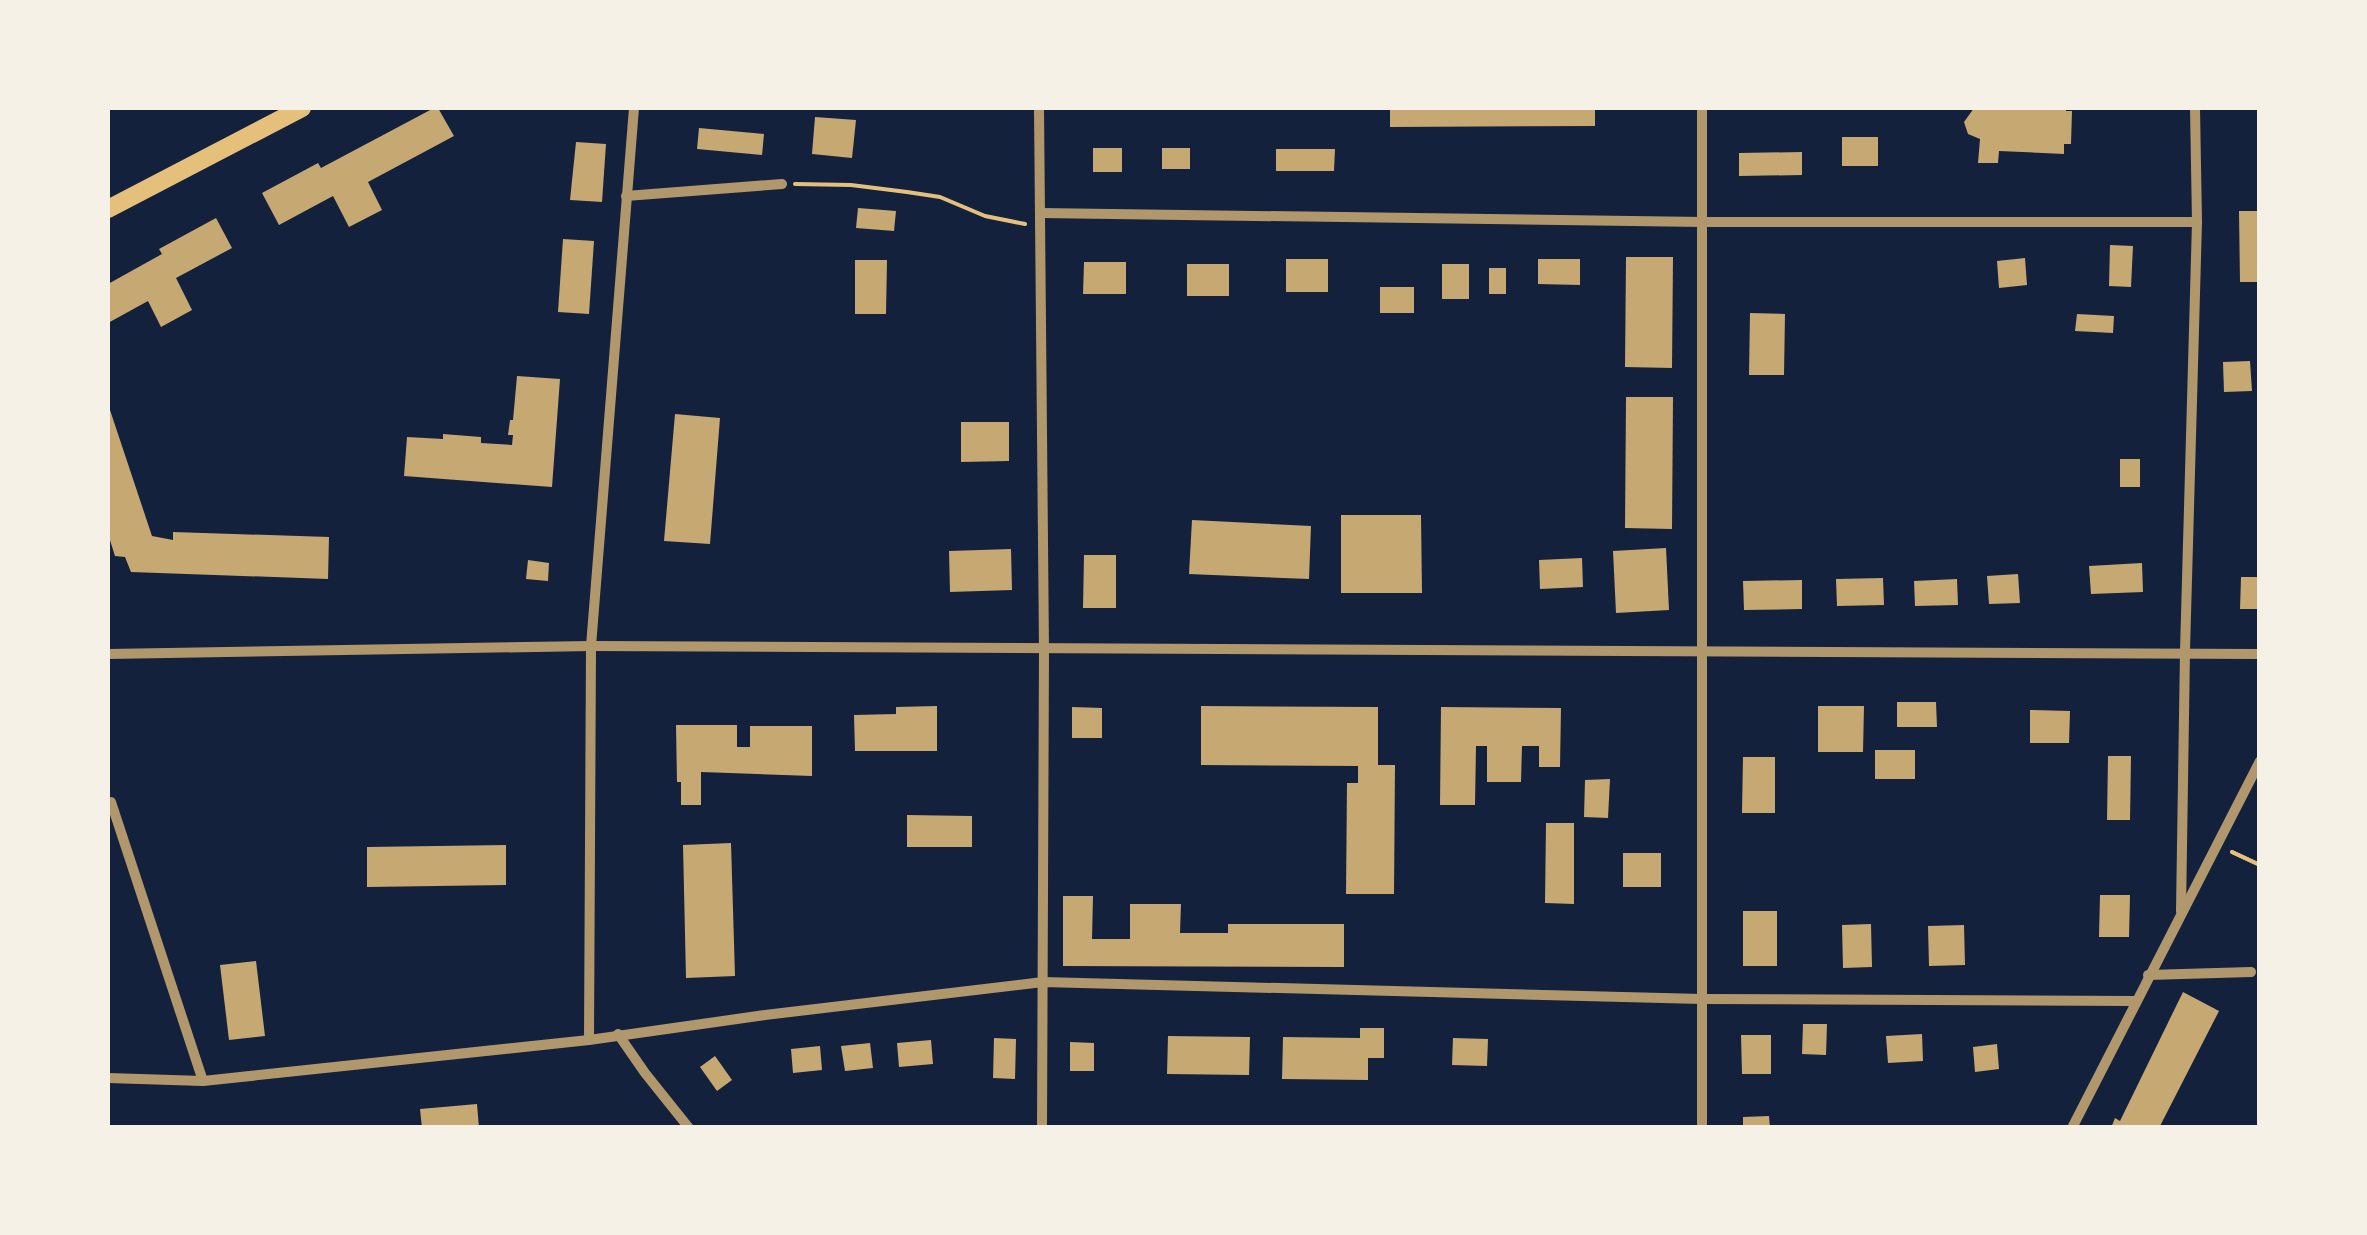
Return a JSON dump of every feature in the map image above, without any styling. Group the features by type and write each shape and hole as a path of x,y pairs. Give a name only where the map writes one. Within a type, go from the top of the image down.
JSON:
{"main road":[{"path":"108,209 302,108"}],"street":[{"path":"590,1040 591,646 634,108"},
{"path":"1040,108 1042,1128"},
{"path":"1702,108 1702,1128"},
{"path":"2182,910 2197,222 2195,108"},
{"path":"626,196 782,184"},
{"path":"1040,213 1703,222 2197,222"},
{"path":"108,654 591,646 2260,654"},
{"path":"2072,1128 2260,761"},
{"path":"111,802 203,1081"},
{"path":"2148,976 2251,972"},
{"path":"108,1078 203,1081 590,1040 1043,982 1702,999 2134,1001"},
{"path":"618,1034 644,1074 689,1128"}],"path":[{"path":"782,184 850,185 906,192 940,198 984,216 1040,227"},
{"path":"2231,852 2260,865"}],"building":[{"path":"438,108 454,136 368,182 382,210 349,227 333,196 279,225 262,193 318,163 321,168"},
{"path":"1390,108 1595,108 1595,126 1390,127"},
{"path":"1974,108 2066,108 2072,111 2071,144 2064,144 2064,154 1999,151 1998,163 1978,163 1980,139 1968,134 1964,122"},
{"path":"815,117 856,120 852,158 812,154"},
{"path":"699,128 764,134 762,155 697,149"},
{"path":"1842,137 1878,137 1878,166 1842,166"},
{"path":"576,142 606,144 602,202 570,200"},
{"path":"1093,148 1122,148 1122,172 1093,172"},
{"path":"1162,148 1190,148 1190,169 1162,169"},
{"path":"1276,149 1335,149 1334,171 1276,171"},
{"path":"1802,152 1802,175 1739,176 1739,153"},
{"path":"858,208 896,211 894,231 856,228"},
{"path":"2239,211 2260,211 2260,282 2240,282"},
{"path":"216,218 232,248 176,278 192,310 161,327 148,301 108,323 108,284 162,254 159,249"},
{"path":"563,239 594,241 589,314 558,312"},
{"path":"2110,245 2133,246 2131,287 2109,286"},
{"path":"1626,257 1673,257 1672,368 1625,367"},
{"path":"2025,258 2027,285 1999,288 1997,261"},
{"path":"1286,259 1328,259 1328,292 1286,292"},
{"path":"1538,259 1580,259 1580,285 1538,284"},
{"path":"855,260 887,260 886,314 855,314"},
{"path":"1084,262 1126,262 1126,294 1083,294"},
{"path":"1187,264 1229,264 1229,296 1187,296"},
{"path":"1442,264 1469,264 1469,299 1442,299"},
{"path":"1489,268 1506,268 1506,294 1489,294"},
{"path":"1380,287 1414,287 1414,313 1380,313"},
{"path":"1750,313 1785,314 1784,375 1749,375"},
{"path":"2077,314 2114,316 2113,333 2075,331"},
{"path":"2250,361 2252,391 2224,392 2223,362"},
{"path":"517,376 560,379 552,487 404,476 407,437 443,439 443,434 481,437 481,443 512,445 513,435 508,435"},
{"path":"1626,397 1673,397 1672,529 1625,528"},
{"path":"108,404 152,536 173,540 173,532 329,537 328,579 131,572 125,557 115,556 108,534"},
{"path":"675,414 720,418 710,544 664,541"},
{"path":"961,422 1009,422 1009,461 961,462"},
{"path":"2120,459 2140,459 2140,487 2120,487"},
{"path":"1341,515 1421,515 1422,593 1341,593"},
{"path":"1192,520 1311,526 1309,579 1189,574"},
{"path":"1666,548 1669,610 1616,613 1613,551"},
{"path":"1011,549 1012,590 950,592 949,551"},
{"path":"1084,555 1116,555 1116,608 1083,608"},
{"path":"1582,558 1583,587 1540,589 1539,560"},
{"path":"528,560 549,563 548,581 526,579"},
{"path":"2142,563 2143,592 2091,594 2089,566"},
{"path":"2018,574 2020,603 1989,604 1987,576"},
{"path":"2241,577 2260,577 2260,609 2240,609"},
{"path":"1883,578 1884,605 1837,606 1836,579"},
{"path":"1957,579 1958,605 1915,606 1914,581"},
{"path":"1802,580 1802,609 1744,610 1743,581"},
{"path":"1897,702 1936,702 1937,727 1897,727"},
{"path":"937,706 937,751 855,751 854,715 896,714 896,707"},
{"path":"1201,706 1378,707 1378,765 1395,765 1394,894 1346,894 1347,783 1358,783 1358,766 1201,765"},
{"path":"1818,706 1864,706 1863,752 1818,752"},
{"path":"1072,707 1102,708 1102,738 1072,738"},
{"path":"1441,707 1561,708 1560,767 1539,767 1539,746 1522,746 1521,782 1487,782 1487,746 1476,746 1475,805 1440,805"},
{"path":"2030,710 2070,711 2069,743 2030,743"},
{"path":"676,725 737,725 737,747 750,747 750,726 812,726 812,776 701,772 701,805 681,805"},
{"path":"1875,750 1915,750 1915,779 1875,779"},
{"path":"2108,756 2131,756 2130,820 2107,820"},
{"path":"1743,757 1775,757 1775,813 1742,813"},
{"path":"1610,779 1608,818 1584,817 1585,780"},
{"path":"907,815 972,816 972,847 907,847"},
{"path":"1546,823 1574,823 1574,904 1545,903"},
{"path":"731,843 735,976 686,978 683,845"},
{"path":"506,845 506,885 367,887 367,847"},
{"path":"1623,853 1661,853 1661,887 1623,887"},
{"path":"2100,895 2130,895 2129,937 2099,937"},
{"path":"1063,896 1093,896 1092,939 1130,939 1130,904 1181,904 1180,933 1228,933 1228,924 1344,924 1344,967 1063,966"},
{"path":"1743,911 1777,911 1777,966 1743,966"},
{"path":"1871,924 1872,967 1843,968 1842,925"},
{"path":"1964,925 1965,965 1929,966 1928,926"},
{"path":"256,961 265,1036 229,1040 220,965"},
{"path":"2183,992 2219,1011 2159,1128 2111,1128 2115,1118 2120,1121"},
{"path":"1803,1024 1827,1024 1826,1055 1802,1054"},
{"path":"1360,1028 1384,1028 1384,1058 1368,1058 1368,1080 1282,1079 1283,1037 1360,1038"},
{"path":"1922,1034 1923,1061 1888,1063 1886,1036"},
{"path":"1741,1035 1771,1035 1771,1074 1742,1074"},
{"path":"1168,1036 1250,1037 1249,1075 1167,1074"},
{"path":"994,1038 1016,1039 1015,1079 993,1078"},
{"path":"1453,1038 1488,1039 1487,1066 1452,1065"},
{"path":"931,1040 933,1064 899,1067 897,1043"},
{"path":"1070,1042 1094,1043 1094,1071 1070,1071"},
{"path":"870,1043 873,1068 845,1071 841,1046"},
{"path":"1997,1044 1999,1069 1975,1072 1973,1047"},
{"path":"820,1046 822,1070 793,1073 791,1049"},
{"path":"715,1056 732,1080 717,1091 700,1067"},
{"path":"477,1104 479,1128 422,1128 420,1109"},
{"path":"1769,1116 1770,1128 1743,1128 1743,1117"}]}
